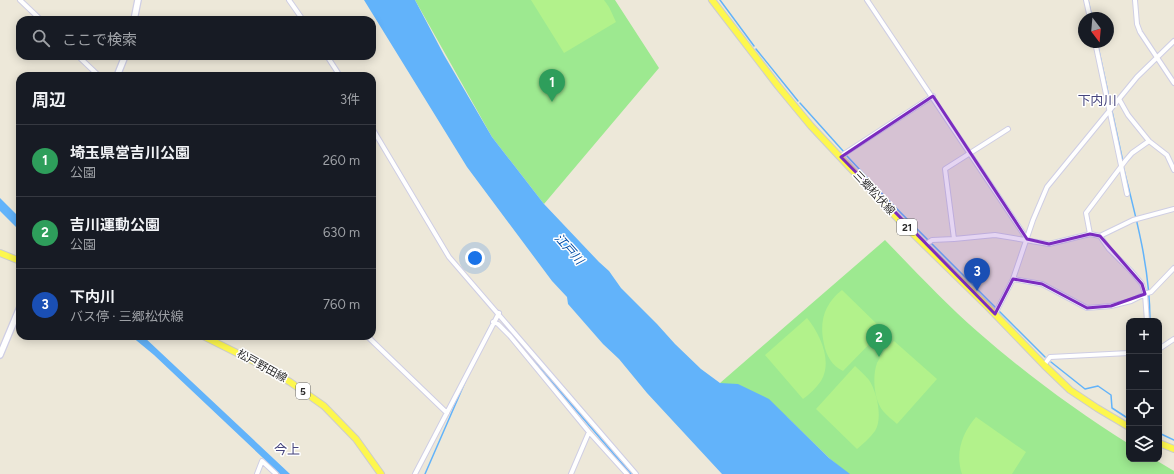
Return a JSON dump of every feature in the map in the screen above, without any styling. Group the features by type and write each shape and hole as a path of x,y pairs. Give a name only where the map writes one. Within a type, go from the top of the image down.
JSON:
{"main road":[{"name":"三郷松伏線","path":"712,0 778,86 811,126 899,220 997,310 1044,365 1070,390 1096,408 1127,426"},
{"path":"0,253 16,259"},
{"name":"松戸野田線","path":"211,340 272,371 324,406 356,439 381,474"},
{"path":"1162,444 1174,449"}],"street":[{"path":"20,0 37,16"},
{"path":"135,16 138,0"},
{"path":"289,0 300,16"},
{"path":"867,0 933,96 1027,239"},
{"path":"1086,0 1089,12"},
{"path":"1135,0 1137,24 1140,32 1174,83"},
{"path":"997,310 1013,279 1033,220 1047,187 1137,77 1174,41"},
{"path":"1096,48 1126,194"},
{"path":"82,60 95,72"},
{"path":"119,72 123,60"},
{"path":"330,60 337,72"},
{"path":"841,157 933,96"},
{"path":"1120,99 1128,115 1148,142 1167,155 1174,170"},
{"path":"954,239 945,169 1008,129"},
{"path":"376,135 449,257 499,313 618,455 636,474"},
{"path":"1090,234 1086,213 1132,153 1148,142"},
{"path":"926,244 932,240 995,235 1027,239 1049,244 1090,234 1100,236 1132,220 1173,211"},
{"path":"1100,236 1109,249 1132,271 1142,284 1145,294 1147,318"},
{"path":"1013,279 1042,284 1087,308 1111,306 1131,301 1151,292 1174,268"},
{"path":"415,474 499,313"},
{"path":"0,355 16,317"},
{"path":"493,322 498,324 510,336 589,432 627,474"},
{"path":"1162,347 1174,339"},
{"path":"371,340 446,413"},
{"path":"1044,365 1050,357 1126,353"},
{"path":"571,474 589,432"},
{"path":"257,474 262,461 276,474"}],"highlighted area":[{"path":"933,96 1027,239 1049,244 1090,234 1100,236 1142,284 1145,294 1111,306 1087,308 1042,284 1013,279 995,314 841,157"}],"green space":[{"path":"415,0 615,0 659,68 544,204 492,137"},
{"path":"531,0 604,0 616,22 564,53"},
{"path":"885,240 930,287 978,332 1032,377 1070,405 1126,442 1126,462 1159,462 1174,471 1174,474 848,474 829,458 787,417 720,383"},
{"path":"842,290 883,330 843,371 833,363 826,352 822,328 824,314 827,307"},
{"path":"807,318 812,324 820,340 826,365 821,381 813,391 803,399 765,355"},
{"path":"894,341 937,379 897,424 880,406 876,395 874,381 875,369 880,357"},
{"path":"855,366 872,385 877,398 879,412 879,419 875,431 857,449 816,409"},
{"path":"976,417 1026,452 1012,474 962,474 959,458 961,444 967,430"}],"water":[{"name":"江戸川","path":"364,0 415,0 444,55 492,137 544,204 609,271 621,288 701,369 720,383 738,384 769,399 829,458 850,474 722,474 647,393 619,359 603,344 568,304 567,297 552,281 467,167 376,19 376,16 374,16"},
{"path":"0,198 16,214 16,227 0,211"},
{"path":"136,340 147,340 290,474 280,474 154,355"}],"waterway":[{"path":"720,0 754,46"},
{"path":"1088,0 1091,12"},
{"path":"1098,48 1123,162"},
{"path":"756,49 798,101"},
{"path":"800,103 844,152"},
{"path":"847,156 888,200 1045,357"},
{"path":"1123,166 1145,262 1148,282 1150,318"},
{"path":"497,321 505,329"},
{"path":"488,330 492,323"},
{"path":"533,360 631,474"},
{"path":"1051,362 1085,389 1098,386 1111,395 1112,408 1126,417"},
{"path":"425,474 466,380"},
{"path":"1162,434 1174,440"}],"place":[{"name":"埼玉県営吉川公園","path":"552,102"},
{"name":"下内川","path":"977,291"},
{"name":"吉川運動公園","path":"879,357"}],"district":[{"name":"下内川","path":"1097,100"},
{"name":"今上","path":"287,449"}]}
